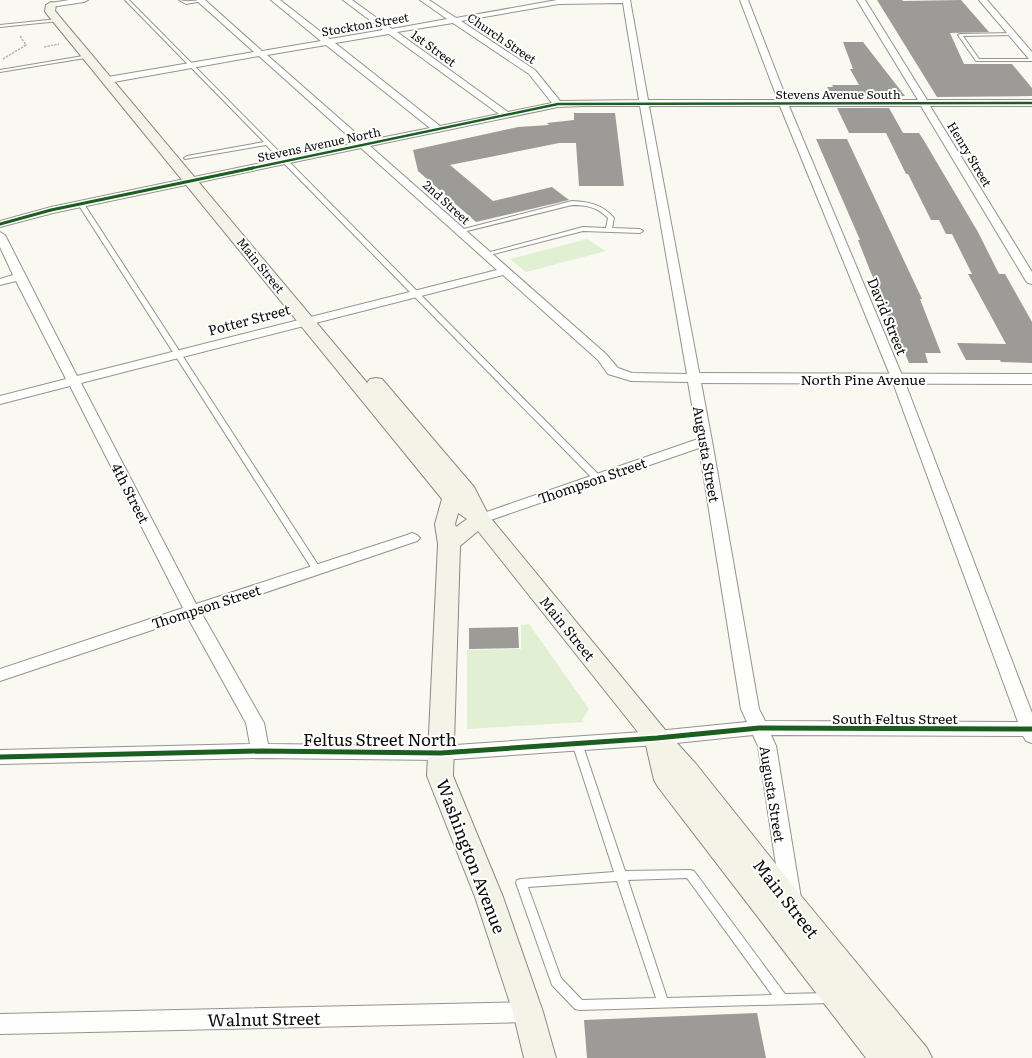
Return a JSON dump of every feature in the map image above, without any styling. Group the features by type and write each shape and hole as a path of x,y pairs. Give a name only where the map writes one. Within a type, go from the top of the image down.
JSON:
{"main road":[{"name":"Main Street","path":"49,2 50,11 89,56 114,79 187,158 198,180"},
{"name":"Main Street","path":"49,2 60,9 114,79 313,319 452,498 480,519"},
{"name":"Main Street","path":"313,319 467,491 480,519 657,738 687,770 792,906 916,1058"},
{"name":"Washington Avenue","path":"452,498 445,524 449,544 440,776 490,897 528,1012 540,1058"},
{"path":"449,544 480,519"},
{"name":"Main Street","path":"657,738 667,780 885,1058"}],"street":[{"path":"49,2 84,0"},
{"name":"2nd Street","path":"201,0 602,357 613,370 631,377 694,378"},
{"path":"275,0 439,130"},
{"name":"1st Street","path":"347,0 507,115"},
{"name":"Church Street","path":"424,0 532,72 558,104"},
{"name":"Stockton Street","path":"114,79 571,0 626,0"},
{"name":"Augusta Street","path":"626,0 694,378 750,709 767,746 780,841 792,906"},
{"name":"David Street","path":"744,0 784,104 898,380 1031,732"},
{"name":"Henry Street","path":"861,0 1032,280"},
{"path":"983,0 1032,59"},
{"name":"Stevens Avenue South","path":"644,103 1032,103"},
{"name":"Stevens Avenue North","path":"0,224 81,204 558,104 644,103"},
{"name":"4th Street","path":"0,235 20,277 192,611 255,723 260,751"},
{"name":"Potter Street","path":"0,400 414,293 506,271"},
{"path":"0,282 20,277"},
{"name":"North Pine Avenue","path":"694,378 898,380 1032,379"},
{"name":"Thompson Street","path":"480,519 705,441"},
{"name":"Thompson Street","path":"0,675 412,538"},
{"name":"South Feltus Street","path":"759,728 1031,732"},
{"name":"Feltus Street North","path":"0,757 260,751 440,752 657,738 759,728"},
{"name":"Walnut Street","path":"0,1024 528,1012"}],"lane":[{"path":"181,0 186,3 201,0"},
{"path":"129,1 285,162 597,478"},
{"path":"0,26 58,20"},
{"path":"1012,34 960,35 978,60 1032,59"},
{"path":"0,71 89,56"},
{"path":"187,158 267,143"},
{"path":"460,231 572,203 585,203 601,208 610,218 609,230"},
{"path":"81,204 317,570"},
{"path":"486,254 583,229 640,231"},
{"path":"577,743 663,1003"},
{"path":"783,1000 690,874 621,876 521,883 556,981 579,1005 783,1000 837,998"}],"path":[{"path":"0,61 26,45 20,36"},
{"path":"44,47 58,45"}],"green space":[{"path":"587,239 606,251 526,272 510,259"},
{"path":"529,624 589,709 582,720 585,722 467,729 467,650 521,649 521,625"}],"building":[{"path":"877,0 961,0 989,32 950,33 964,64 1012,64 1032,88 1032,96 937,97"},
{"path":"843,42 863,42 905,96 882,96 884,98 833,98 827,87 833,87 832,85 859,85 850,69 853,69"},
{"path":"837,108 889,108 903,133 919,133 978,232 999,274 1005,274 1032,322 1032,363 1001,362 1000,360 966,360 957,343 1006,344 968,274 972,274 952,234 946,234 939,220 931,220 886,133 849,133"},
{"path":"574,113 615,113 624,186 579,186 576,143 559,143 450,165 493,201 552,187 569,200 476,222 418,171 413,150 518,127 549,125 547,123 574,120"},
{"path":"816,139 847,139 922,299 920,299 941,353 925,353 928,363 909,363 893,324 890,324 885,308 888,308 871,273 858,240 860,240"},
{"path":"518,627 519,648 469,649 469,628"},
{"path":"757,1013 766,1058 587,1058 584,1020"}],"cycle path":[{"path":"0,224 51,210 558,104 1032,103"},
{"path":"0,757 260,751 441,753 657,738 759,728 1032,729"}]}
